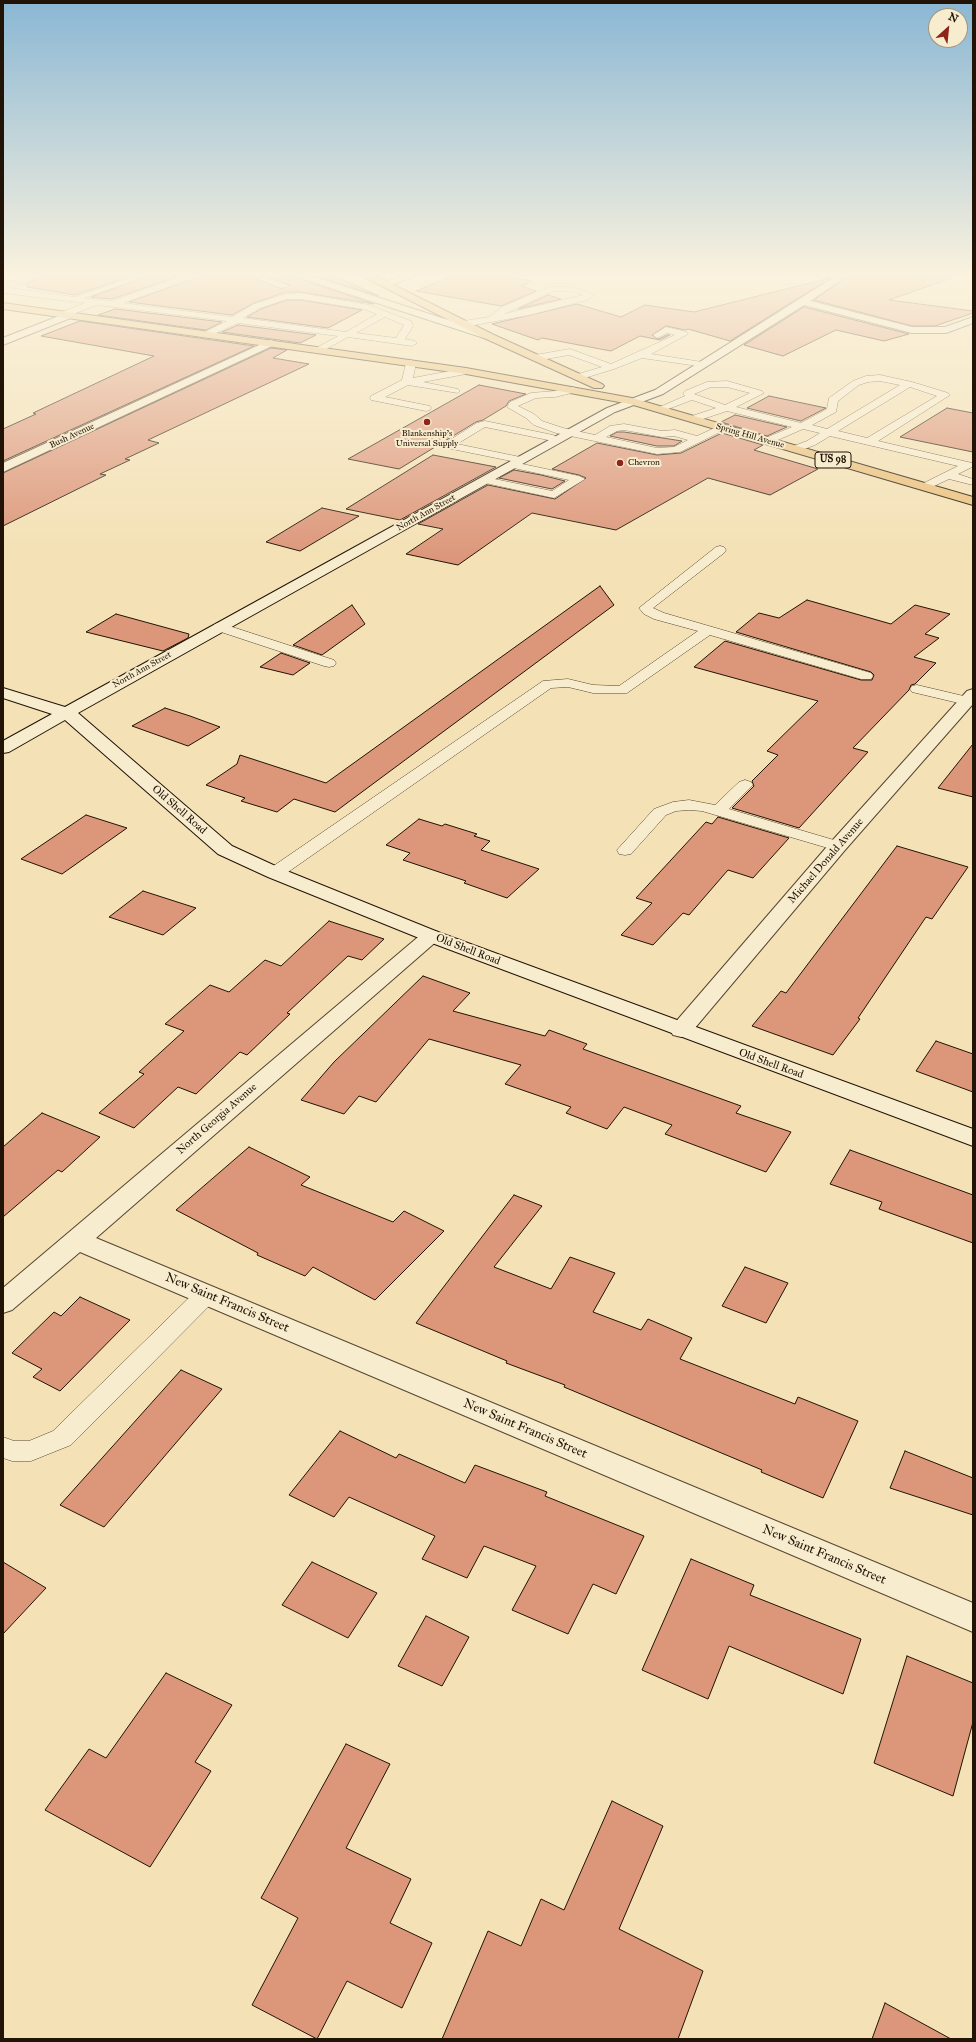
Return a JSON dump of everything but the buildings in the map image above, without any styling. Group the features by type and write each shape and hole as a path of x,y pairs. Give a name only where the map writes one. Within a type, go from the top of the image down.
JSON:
{"main road":[{"name":"Spring Hill Avenue","path":"454,369 632,401 973,501"},
{"path":"561,369 632,401"},
{"path":"466,371 516,370"}],"street":[{"name":"Bush Avenue","path":"3,468 214,369"},
{"name":"North Ann Street","path":"3,748 611,410 659,392 695,369"},
{"name":"Old Shell Road","path":"3,693 66,713 225,850 275,874 431,936 973,1138"},
{"name":"Michael Donald Avenue","path":"681,1030 838,846 970,698"},
{"name":"North Georgia Avenue","path":"3,1303 431,936"},
{"name":"New Saint Francis Street","path":"77,1240 973,1618"}],"lane":[{"path":"406,382 409,369"},
{"path":"578,377 604,369"},
{"path":"426,408 375,398 406,382 466,371"},
{"path":"767,441 802,426 832,410 833,400 856,383 866,379 880,378 909,384 945,395 868,442"},
{"path":"406,382 455,391"},
{"path":"675,433 698,421 726,408 759,393 727,384 710,384 688,394 692,398 726,408 968,465 924,487"},
{"path":"795,449 811,443 909,384"},
{"path":"564,436 512,407 514,404 534,395 555,394 573,390"},
{"path":"660,409 692,398"},
{"path":"485,480 554,495 579,479 496,455 447,445 485,424 534,434 596,439 658,451 676,450 723,428"},
{"path":"496,455 513,444 546,427"},
{"path":"596,439 614,428 624,427 662,434 675,433 698,440"},
{"path":"948,475 973,482"},
{"path":"720,550 645,608 659,616 866,676"},
{"path":"220,627 329,663"},
{"path":"275,874 548,684 568,682 593,689 622,690 709,630"},
{"path":"917,689 970,698"},
{"path":"718,811 745,785"},
{"path":"625,850 660,812 673,807 689,805 718,811 838,846"},
{"path":"3,1447 12,1451 31,1451 62,1438 207,1294"}],"place":[{"name":"Blankenship's Universal Supply","path":"427,422"},
{"name":"Chevron","path":"620,463"}]}
